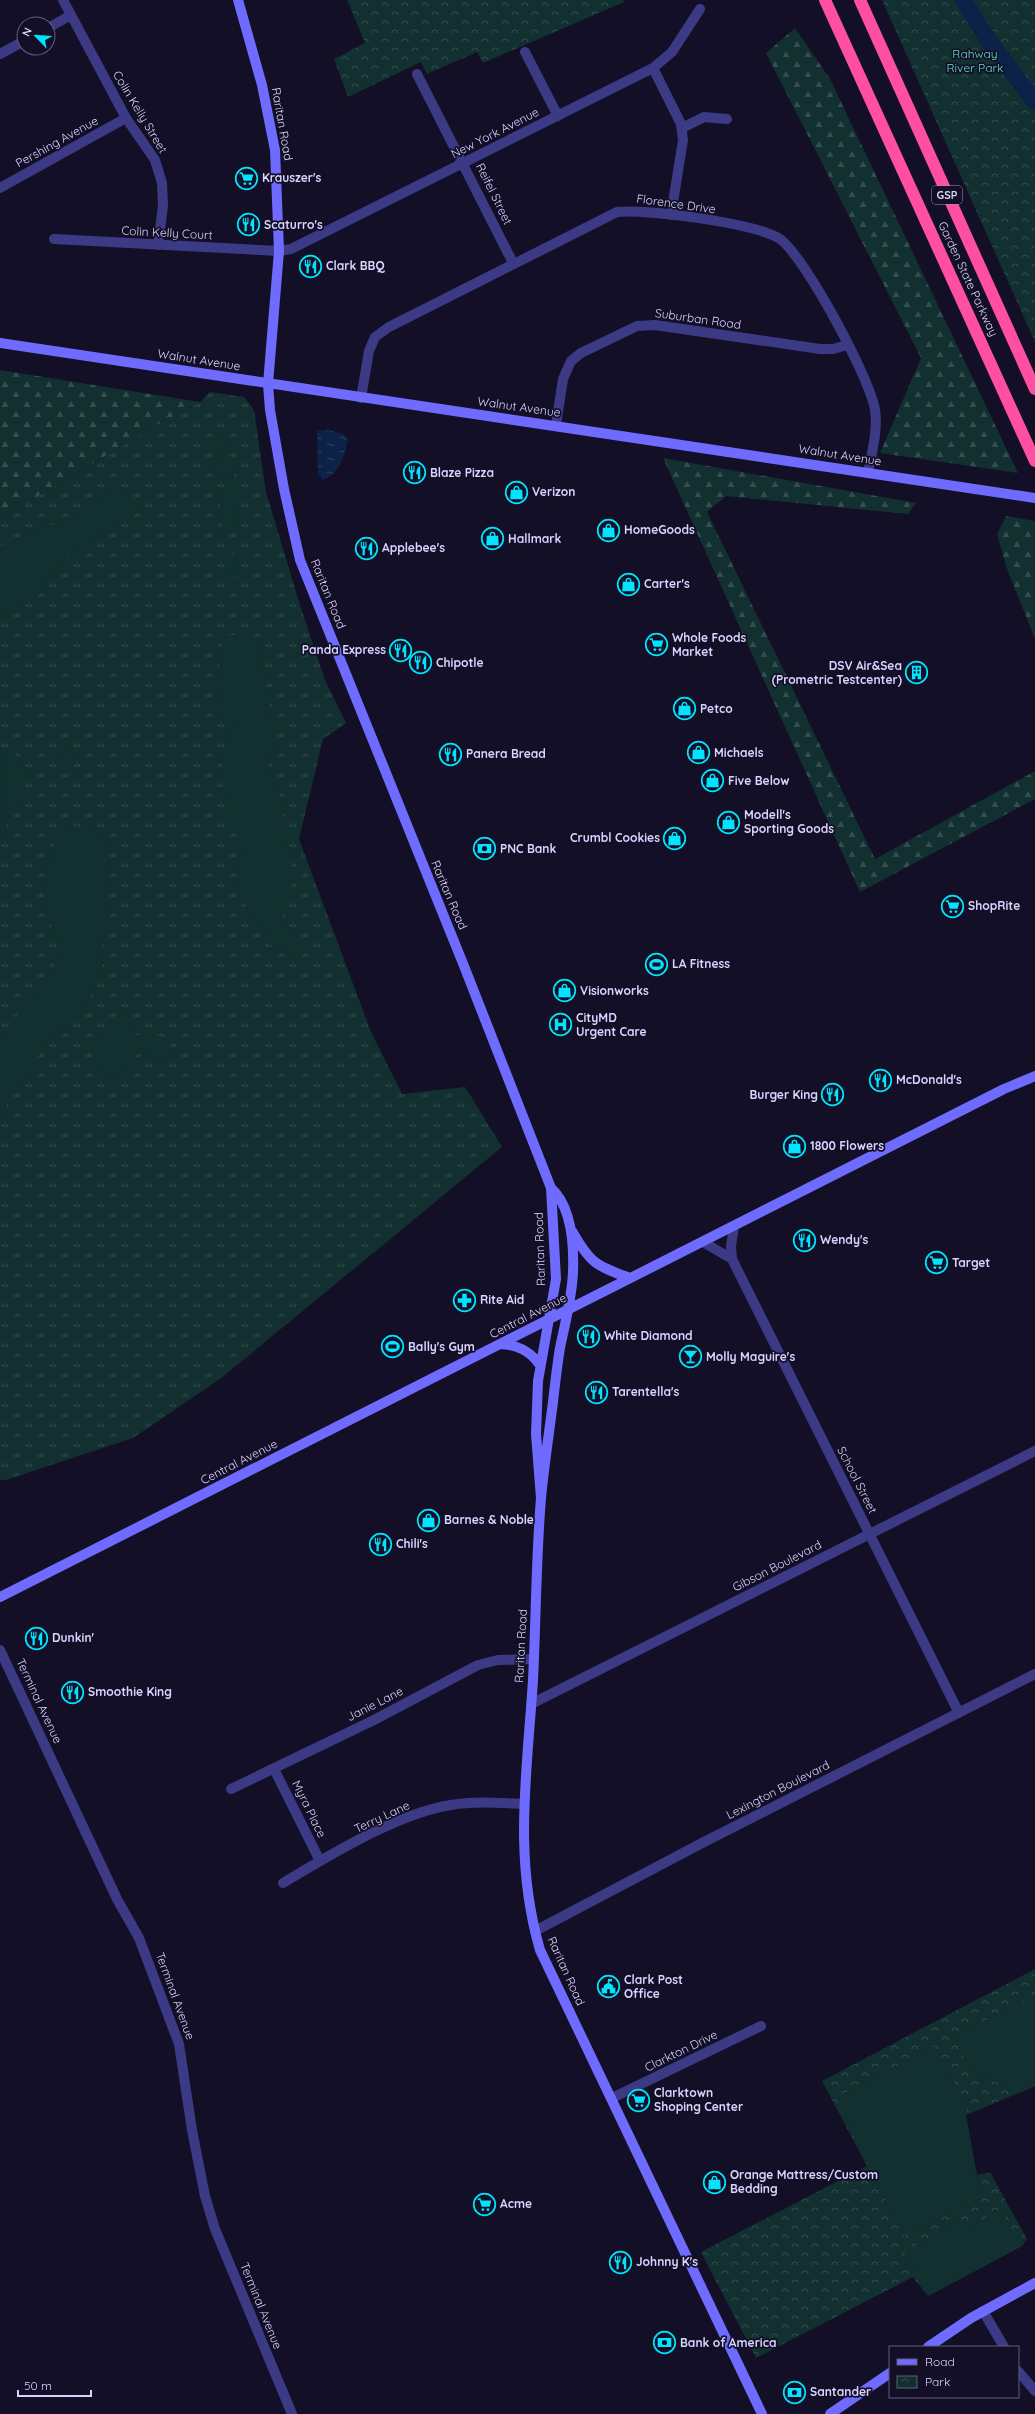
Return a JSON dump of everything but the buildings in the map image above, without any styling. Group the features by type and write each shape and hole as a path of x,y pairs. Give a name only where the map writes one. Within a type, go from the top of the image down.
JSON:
{"highway":[{"name":"Garden State Parkway","path":"825,0 1035,461"},
{"name":"Garden State Parkway","path":"860,0 1035,389"}],"main road":[{"name":"Raritan Road","path":"238,0 272,129 277,172 279,251 268,384 270,410 284,489 300,560 464,966 551,1188 562,1202 569,1226 573,1271 568,1310 557,1371 541,1498 534,1659 522,1834 524,1871 535,1931 540,1950 762,2414"},
{"name":"Walnut Avenue","path":"0,343 361,398 556,425 1035,498"},
{"name":"Central Avenue","path":"0,1597 703,1242 1004,1089 1035,1071"},
{"name":"Central Avenue","path":"1004,1089 1035,1076"},
{"name":"Raritan Road","path":"541,1498 536,1434 540,1365 555,1291 556,1267 551,1188"},
{"path":"569,1226 595,1264 605,1270 630,1278"},
{"path":"501,1344 512,1345 527,1351 533,1355 540,1365"},
{"path":"930,2346 983,2311 1035,2283"},
{"path":"830,2414 889,2374"}],"street":[{"name":"Colin Kelly Street","path":"62,0 126,118 155,160 162,183 163,206 158,246"},
{"name":"New York Avenue","path":"279,251 298,246 653,68 672,52 700,9"},
{"path":"56,23 71,15"},
{"path":"0,54 16,45"},
{"path":"525,52 558,116"},
{"path":"653,68 682,128 683,140 671,215"},
{"name":"Reifel Street","path":"417,74 513,263"},
{"path":"682,128 704,117 727,119"},
{"name":"Pershing Avenue","path":"0,188 126,118"},
{"name":"Florence Drive","path":"361,398 369,351 375,337 389,327 513,263 617,212 635,210 671,215 751,228 773,235 796,255 818,290 847,345 867,385 875,408 876,424 868,472"},
{"name":"Colin Kelly Court","path":"54,239 158,246 279,251"},
{"name":"Suburban Road","path":"556,425 563,379 571,361 581,353 637,326 655,325 820,349 833,349 847,345"},
{"name":"School Street","path":"734,1226 731,1246 732,1259 959,1713"},
{"path":"703,1242 732,1259"},
{"name":"Gibson Boulevard","path":"531,1704 1035,1451"},
{"name":"Terminal Avenue","path":"0,1650 118,1899 139,1938 162,1994 180,2044 192,2130 205,2196 216,2229 292,2414"},
{"name":"Janie Lane","path":"231,1789 274,1769 478,1666 498,1660 534,1659"},
{"name":"Lexington Boulevard","path":"535,1931 704,1842 1035,1674"},
{"name":"Myra Place","path":"274,1769 320,1861"},
{"name":"Terry Lane","path":"283,1883 320,1861 408,1817 450,1805 480,1802 524,1804"},
{"name":"Clarkton Drive","path":"612,2098 761,2026"},
{"path":"983,2311 1003,2346"},
{"path":"1019,2372 1035,2391"}],"green space":[{"path":"347,0 623,0 624,2 483,63 477,52 427,74 421,62 348,97 334,59 365,43"},
{"name":"Rahway River Park","path":"882,0 1035,0 1035,342"},
{"path":"795,28 830,79 1018,473 880,453 921,358 766,53"},
{"path":"0,370 200,402 155,426 0,519"},
{"path":"210,392 244,397 254,410 266,492 299,602 325,680 346,723 323,739 299,839 371,1032 402,1094 465,1087 502,1147 220,1379 133,1438 6,1480 0,1480 0,519 155,426 200,402"},
{"path":"227,435 229,452 215,454 213,436"},
{"path":"232,456 234,477 215,479 213,458"},
{"path":"663,458 916,503 908,514 726,496 707,512 875,859 1035,771 1035,799 860,892"},
{"path":"235,486 239,531 222,532 219,488"},
{"path":"125,488 126,495 129,500 140,507 144,506 131,517 71,552 48,576 36,596 0,616 0,547 35,529 70,520 111,492 121,491"},
{"path":"1006,516 1035,521 1035,639 1007,569 997,534"},
{"path":"238,554 239,576 226,577 225,556"},
{"path":"242,633 250,636 260,649 275,738 268,769 280,795 283,826 292,870 292,884 283,908 283,919 303,944 301,950 286,959 285,952 279,946 269,946 273,939 272,933 250,916 239,889 238,874 242,847 228,811 224,791 222,768 226,738 234,726 224,718 219,710 217,699 221,647 229,636"},
{"path":"72,746 74,773 60,774 59,747"},
{"path":"1,748 17,756 23,765 26,776 26,786 18,808 0,835"},
{"path":"77,826 96,832 109,848 102,968 85,1009 80,1017 53,1037 42,1050 0,1116 0,1035 33,998 49,977 58,957 59,950 57,937 46,914 44,900 45,880 53,848 58,839 64,832"},
{"path":"123,1012 127,1013 131,1018 134,1035 160,1036 165,1038 169,1042 172,1057 165,1061 143,1052 140,1053 136,1056 123,1074 117,1078 110,1078 102,1072 92,1059 92,1052 101,1031 111,1019"},
{"path":"1035,1969 1035,2086 966,2115 977,2175 990,2172 1027,2239 1022,2246 928,2296 913,2277 756,2358 701,2252 867,2166 822,2081"},
{"path":"1035,1996 1035,2086 1022,2092 970,2072 954,2036"},
{"path":"935,2046 967,2106 966,2115 981,2199 904,2236 868,2166 836,2098"},
{"path":"1001,2210 1022,2246 928,2296 904,2251 965,2218 970,2227"}],"water":[{"path":"328,430 343,434 348,440 343,458 337,469 329,477 323,480 318,474 317,431"}],"waterway":[{"path":"963,0 991,44 1035,102"}],"place":[{"name":"Krauszer's","path":"247,178"},
{"name":"Scaturro's","path":"249,225"},
{"name":"Clark BBQ","path":"310,266"},
{"name":"Blaze Pizza","path":"414,473"},
{"name":"Verizon","path":"516,492"},
{"name":"HomeGoods","path":"608,530"},
{"name":"Hallmark","path":"493,539"},
{"name":"Applebee's","path":"367,548"},
{"name":"Carter's","path":"629,584"},
{"name":"Whole Foods Market","path":"657,645"},
{"name":"Panda Express","path":"401,650"},
{"name":"Chipotle","path":"421,663"},
{"name":"DSV Air&Sea (Prometric Testcenter)","path":"917,673"},
{"name":"Petco","path":"685,709"},
{"name":"Michaels","path":"699,753"},
{"name":"Panera Bread","path":"451,754"},
{"name":"Five Below","path":"712,781"},
{"name":"Modell's Sporting Goods","path":"728,822"},
{"name":"Crumbl Cookies","path":"675,838"},
{"name":"PNC Bank","path":"484,849"},
{"name":"ShopRite","path":"952,906"},
{"name":"LA Fitness","path":"656,964"},
{"name":"Visionworks","path":"564,991"},
{"name":"CityMD Urgent Care","path":"561,1025"},
{"name":"McDonald's","path":"880,1080"},
{"name":"Burger King","path":"833,1095"},
{"name":"1800 Flowers","path":"794,1146"},
{"name":"Wendy's","path":"805,1240"},
{"name":"Target","path":"936,1263"},
{"name":"Rite Aid","path":"464,1300"},
{"name":"White Diamond","path":"589,1336"},
{"name":"Bally's Gym","path":"392,1347"},
{"name":"Molly Maguire's","path":"691,1357"},
{"name":"Tarentella's","path":"596,1392"},
{"name":"Barnes & Noble","path":"428,1520"},
{"name":"Chili's","path":"380,1544"},
{"name":"Dunkin'","path":"36,1638"},
{"name":"Smoothie King","path":"73,1692"},
{"name":"Clark Post Office","path":"609,1987"},
{"name":"Clarktown Shoping Center","path":"639,2100"},
{"name":"Orange Mattress/Custom Bedding","path":"715,2182"},
{"name":"Acme","path":"485,2204"},
{"name":"Johnny K's","path":"621,2262"},
{"name":"Bank of America","path":"665,2343"},
{"name":"Santander","path":"794,2392"}]}
